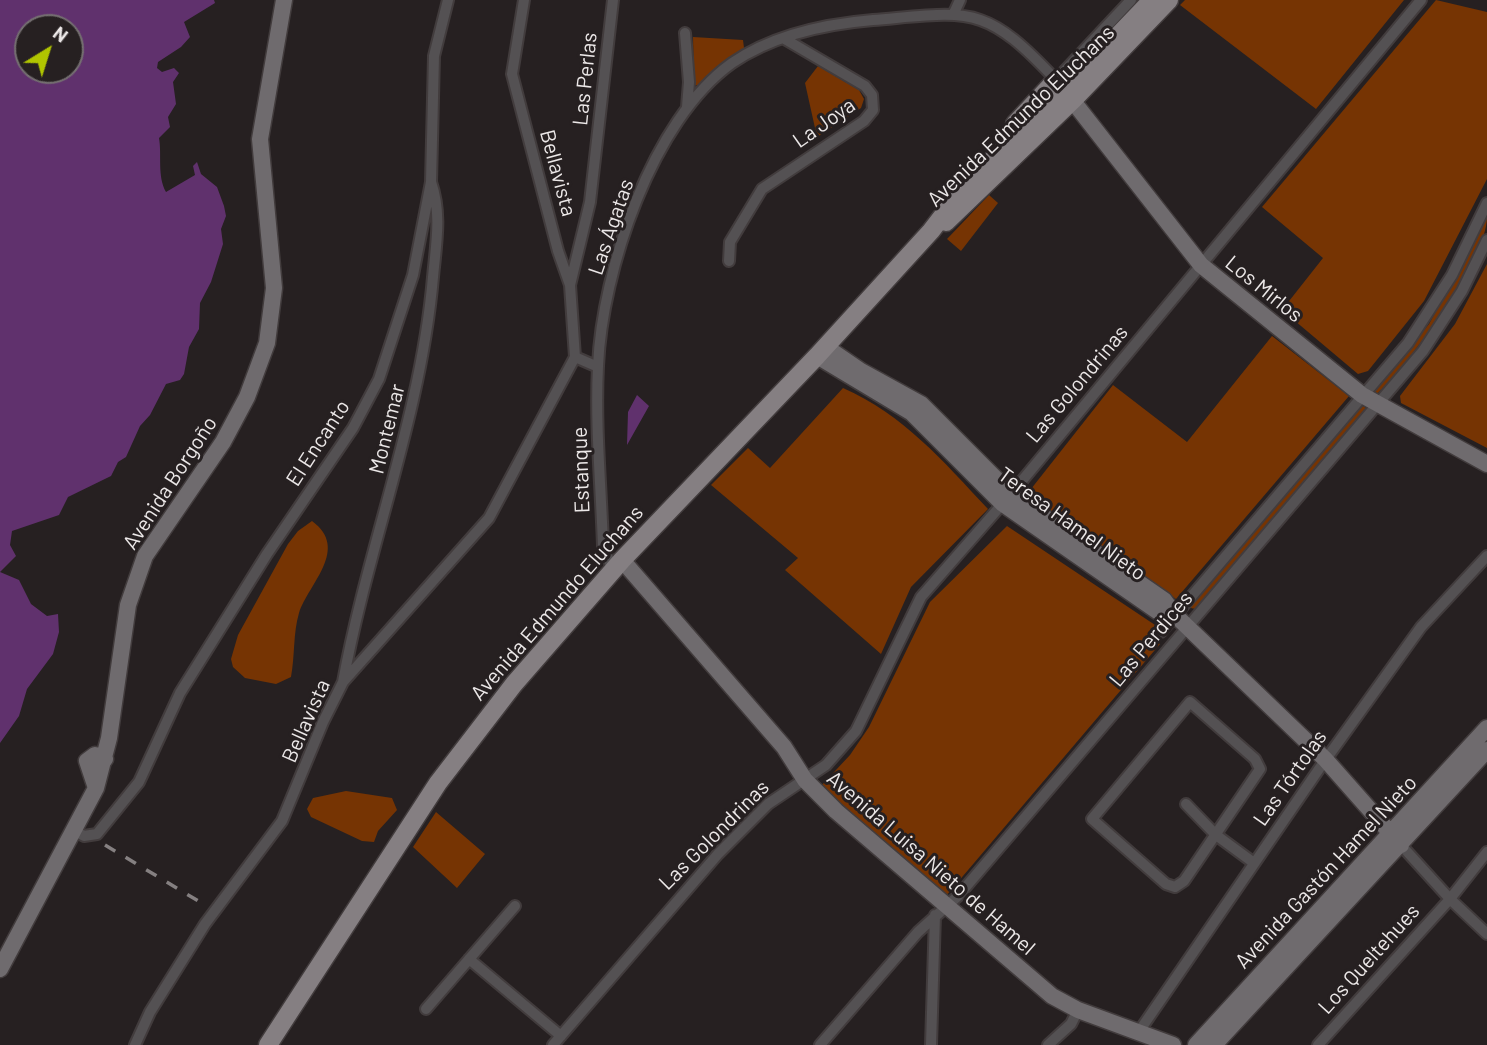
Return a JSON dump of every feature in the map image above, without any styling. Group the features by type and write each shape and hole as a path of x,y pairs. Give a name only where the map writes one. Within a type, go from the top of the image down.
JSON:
{"main road":[{"name":"Avenida Borgoño","path":"0,969 96,788 105,759 126,616 138,572 153,541 227,435 251,387 267,343 274,288 260,139 284,0"},
{"name":"Avenida Edmundo Eluchans","path":"931,231 959,211 1065,91 1152,0"},
{"name":"Avenida Edmundo Eluchans","path":"268,1045 451,764 514,684 618,565 931,231 957,194 979,172 996,146 1065,91 1169,0"},
{"name":"Los Mirlos","path":"1065,91 1201,265 1362,394 1487,464"},
{"name":"Teresa Hamel Nieto","path":"821,351 922,421 1007,499 1164,600 1181,621 1325,759 1396,839"},
{"name":"Avenida Luisa Nieto de Hamel","path":"618,565 784,747 805,779 941,911 1044,990 1078,1010 1173,1045"},
{"name":"Avenida Gastón Hamel Nieto","path":"1214,1045 1396,839 1487,728"},
{"name":"Avenida Gastón Hamel Nieto","path":"1196,1045 1396,839 1487,750"}],"street":[{"name":"El Encanto","path":"75,831 84,836 97,834 132,793 146,771 180,693 267,554 354,428 379,379 397,331 413,275 431,182 434,56 448,0"},
{"name":"Bellavista","path":"135,1045 150,1013 205,924 282,821 343,682 489,517 575,356 570,285 514,84 514,49 524,0"},
{"name":"Las Perlas","path":"570,285 590,202 613,0"},
{"path":"954,13 960,0"},
{"path":"1065,91 1132,0"},
{"name":"Las Golondrinas","path":"552,1045 718,854 768,804 826,765 851,739 916,604 1007,499 1421,0"},
{"name":"Las Ágatas","path":"598,366 609,293 623,241 644,186 687,109 708,84 733,63 783,38 840,23 954,13 977,17 1003,30 1065,91"},
{"name":"Las Ágatas","path":"685,33 689,82 687,109"},
{"name":"La Joya","path":"729,261 730,242 762,189 868,118 874,106 872,95 866,86 783,38"},
{"name":"Montemar","path":"343,682 351,638 417,392 439,219 431,182"},
{"name":"Las Perdices","path":"820,1045 941,911 1181,621 1362,394 1408,342 1458,263 1487,203"},
{"name":"Las Perdices","path":"1161,632 1181,621 1429,342 1462,291 1487,240"},
{"path":"575,356 598,366"},
{"name":"Estanque","path":"598,366 603,546 618,565"},
{"name":"Las Tórtolas","path":"1138,1032 1325,759 1421,627 1487,556"},
{"path":"1188,702 1196,704 1255,760 1260,769 1216,835 1184,881 1175,887 1166,884 1091,819 1188,702"},
{"path":"1186,804 1216,835 1254,863"},
{"path":"1396,839 1450,900 1487,934"},
{"name":"Los Queltehues","path":"1318,1045 1450,900 1487,852"},
{"path":"426,1009 515,906"},
{"path":"933,1044 941,911"},
{"path":"470,959 561,1036"},
{"path":"1048,1045 1071,1024 1078,1010"}],"shaded area":[{"path":"0,0 214,0 215,3 184,22 190,37 181,47 158,62 157,68 162,72 174,68 179,73 173,82 176,104 168,117 170,127 159,138 163,186 166,192 195,175 193,166 197,162 201,174 217,187 226,216 221,229 223,244 211,282 200,303 199,329 189,347 184,374 180,380 166,384 150,415 140,426 126,457 118,462 111,476 68,497 59,515 12,531 10,545 16,556 0,572"},
{"path":"1185,0 1404,0 1316,109 1180,5"},
{"path":"1436,0 1487,12 1487,179 1424,301 1368,371 1358,374 1282,310 1323,258 1262,207"},
{"path":"693,37 743,40 744,48 700,86 694,85"},
{"path":"818,66 859,90 864,99 861,108 817,137 805,83"},
{"path":"989,195 998,203 961,251 947,239"},
{"path":"1487,217 1484,236 1474,259 1444,311 1407,361 1376,395 1374,391 1429,324"},
{"path":"1487,264 1487,448 1401,403 1400,396 1455,324"},
{"path":"1272,336 1349,396 1176,599 1032,499 1031,489 1113,385 1187,442"},
{"path":"843,388 904,425 988,509 911,587 881,654 785,570 798,558 711,485 748,448 770,468"},
{"path":"637,395 649,406 627,445 628,412"},
{"path":"1362,405 1366,408 1195,609 1191,608 1190,604"},
{"path":"312,521 323,532 327,555 299,613 291,677 276,684 245,678 233,667 231,659 238,635 288,544 298,531"},
{"path":"1007,526 1158,627 1152,635 1160,644 946,896 821,786 850,755 869,727 930,602"},
{"path":"0,572 19,580 31,604 47,616 58,614 59,632 53,654 27,689 19,716 0,743"},
{"path":"346,791 392,798 397,810 378,831 374,842 362,841 311,817 307,809 313,798"},
{"path":"436,812 485,854 457,888 413,847"}],"railway":[{"path":"105,845 200,902"}]}
